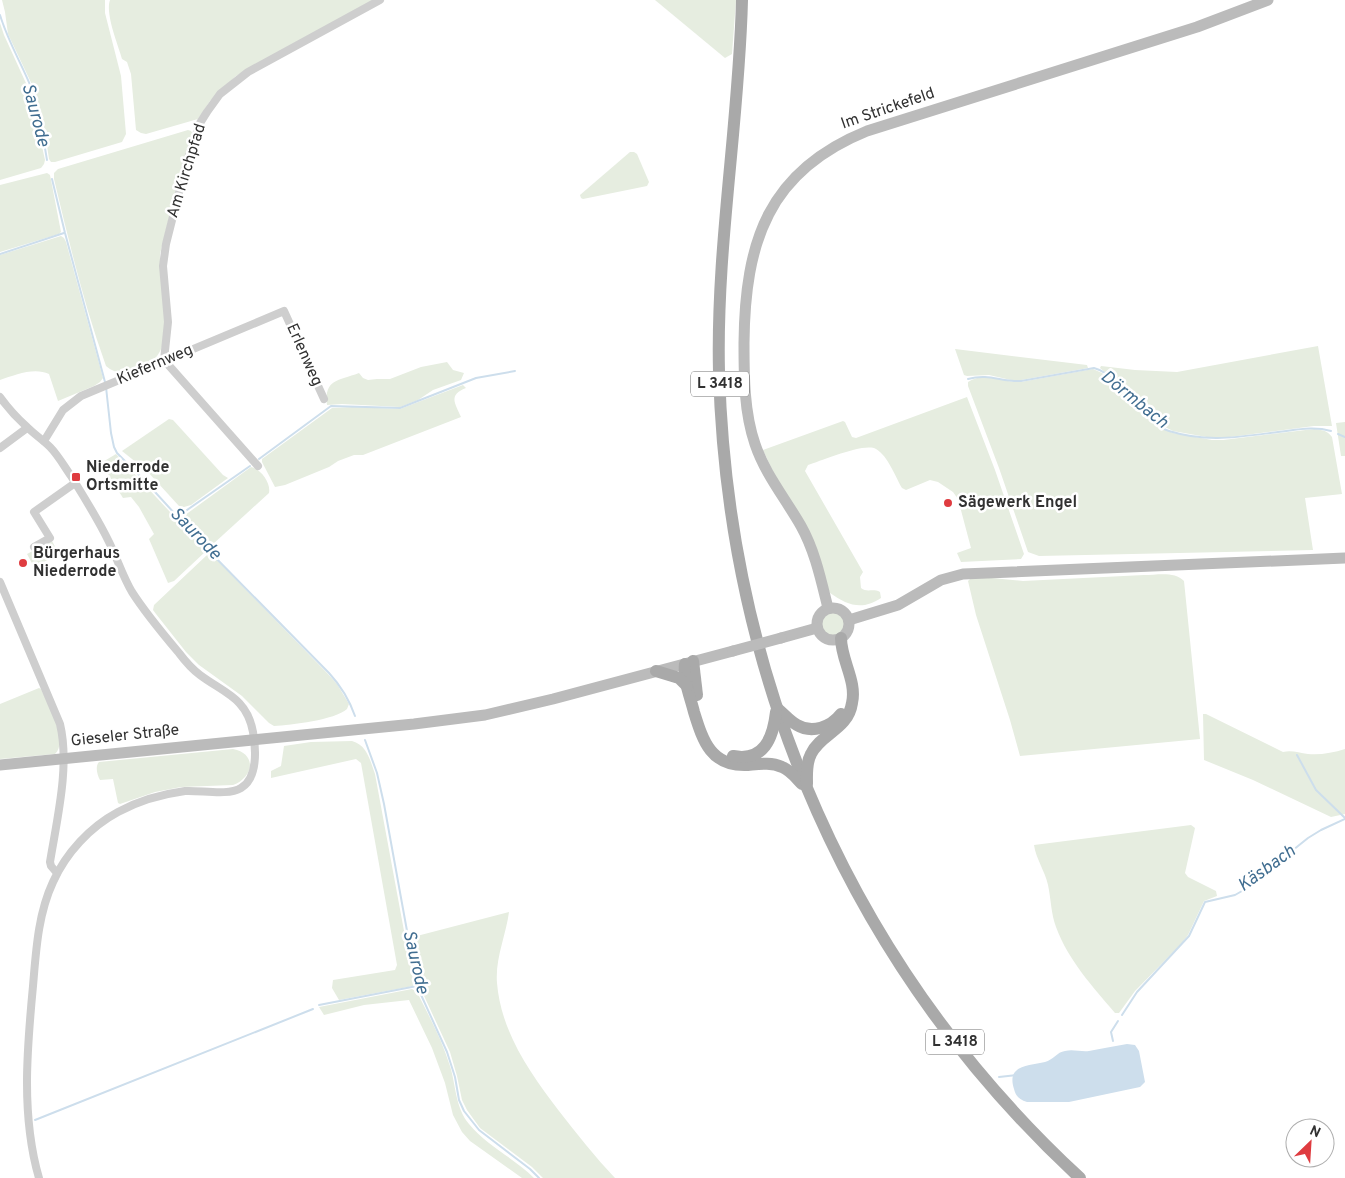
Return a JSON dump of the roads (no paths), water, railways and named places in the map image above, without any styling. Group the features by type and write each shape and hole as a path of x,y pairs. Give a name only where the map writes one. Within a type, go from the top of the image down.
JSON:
{"main road":[{"name":"L 3418","path":"742,0 739,71 719,323 721,415 726,472 733,528 755,636 776,707 807,790 831,844 881,935 922,997 991,1087 1044,1144 1080,1178"},
{"name":"Im Strickefeld","path":"828,608 807,538 770,478 758,454 751,432 747,407 744,331 749,268 761,228 779,197 798,173 830,148 851,137 1212,22 1268,0"},
{"path":"849,620 898,605 941,580 963,574 1345,558"},
{"path":"828,608 843,611 849,620 848,630 836,639 822,637 816,628 817,618 828,608"},
{"name":"Gieseler Straße","path":"0,765 485,715 816,628"},
{"name":"L 3418","path":"807,790 808,766 811,754 818,744 844,722 852,704 851,681 842,649 836,639"},
{"path":"776,707 792,722 805,729 821,728 837,719 845,704 845,687 837,653 836,639"},
{"name":"L 3418","path":"689,662 708,732 715,746 728,755 744,757 753,755 766,746 773,734 776,707"},
{"name":"L 3418","path":"689,662 684,677 703,740 711,752 730,764 780,766 788,770 807,790"},
{"path":"656,671 679,678 687,686"}],"street":[{"name":"Am Kirchpfad","path":"164,360 168,322 163,266 166,244 187,162 200,123 220,94 248,72 380,0"},
{"name":"Kiefernweg","path":"44,441 59,416 69,404 81,396 164,360 284,312"},
{"name":"Erlenweg","path":"284,312 324,399"},
{"path":"164,360 258,466"},
{"path":"0,397 10,411 52,449 75,483 104,533 132,591 159,629 200,675 231,695 245,708 253,740 254,769 244,786 228,792 197,791 173,793 118,812 83,839 71,852 57,873 44,904 39,932 30,1022 28,1106 30,1139 39,1178"},
{"path":"0,448 27,428"},
{"path":"34,547 50,538 34,512 75,483"},
{"path":"0,582 60,724 62,734 64,759 50,862 57,873"}],"water":[{"path":"1127,1044 1135,1045 1139,1051 1145,1082 1140,1087 1069,1102 1027,1102 1019,1098 1015,1092 1012,1081 1013,1075 1021,1068 1048,1061 1065,1051 1089,1051"}],"waterway":[{"name":"Saurode","path":"0,15 36,100 47,160"},
{"name":"Saurode","path":"52,179 105,382"},
{"path":"0,254 64,233"},
{"name":"Dörmbach","path":"968,379 989,377 1021,381 1094,368 1101,370 1122,386 1162,428 1183,435 1223,438 1304,429 1331,431"},
{"path":"259,459 331,406 400,408 476,378 515,371"},
{"name":"Saurode","path":"106,387 111,433 117,453 207,549 329,673 344,693 355,716"},
{"name":"Dörmbach","path":"1338,434 1345,437"},
{"path":"177,517 250,466"},
{"name":"Saurode","path":"365,740 377,773 384,804 417,986 447,1052 455,1077 459,1100 464,1111 479,1130 539,1178"},
{"path":"1297,755 1316,790 1345,818"},
{"name":"Käsbach","path":"1122,1015 1137,992 1189,936 1205,902 1235,895 1242,891 1308,838 1345,819"},
{"path":"319,1005 417,986"},
{"path":"35,1120 313,1009"},
{"name":"Käsbach","path":"1113,1041 1111,1032 1118,1021"},
{"path":"999,1077 1017,1075"}],"place":[{"name":"Niederrode Ortsmitte","path":"76,477"},
{"name":"Sägewerk Engel","path":"948,503"},
{"name":"Bürgerhaus Niederrode","path":"23,563"}]}
